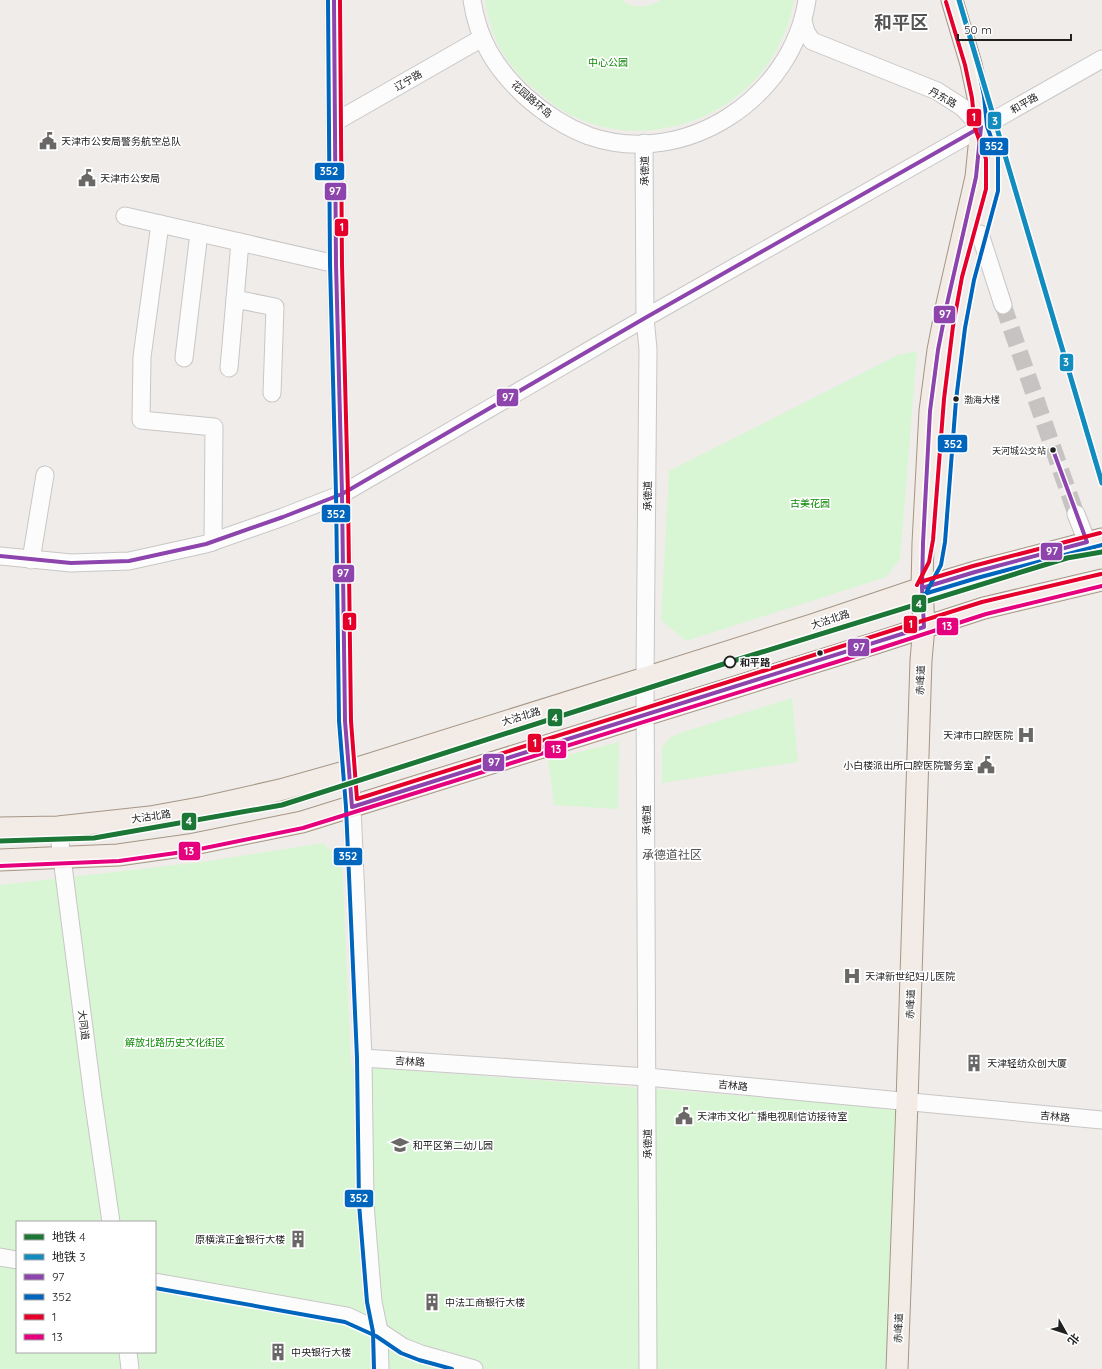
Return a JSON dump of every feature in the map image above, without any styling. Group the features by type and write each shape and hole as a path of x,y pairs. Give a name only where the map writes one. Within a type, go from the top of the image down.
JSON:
{"main road":[{"name":"赤峰道","path":"897,1369 908,1102 916,786 921,660 924,627 922,588 923,543 930,411 938,350 947,304 976,177 981,127 978,97 971,64 952,0"},
{"name":"大沽北路","path":"0,828 58,827 150,817 205,808 280,790 642,679 922,588 975,572 1094,541"},
{"path":"0,860 118,855 189,845 302,822 993,605 1102,580"}],"street":[{"path":"334,0 336,264 342,494 345,721 352,807 363,1058 365,1204 373,1302 378,1331 380,1369"},
{"name":"花园路环岛","path":"472,0 474,13 482,38 492,57 502,72 522,93 548,114 573,129 590,136 610,141 628,143 664,142 693,135 730,117 756,96 776,73 789,53 803,21 807,0"},
{"name":"丹东路","path":"803,21 806,32 812,41 937,91 962,107 981,127"},
{"name":"辽宁路","path":"335,122 482,38"},
{"name":"丹东路","path":"789,53 805,47 817,50 942,103 981,127"},
{"name":"和平路","path":"0,556 71,563 130,561 213,542 342,494 645,318 1102,59"},
{"name":"承德道","path":"644,143 645,318 648,349 641,716 643,1076 648,1369"},
{"path":"125,216 336,264"},
{"path":"160,224 142,357 141,420 214,427 213,542"},
{"path":"184,358 199,233"},
{"path":"980,234 1003,305"},
{"path":"228,368 240,242"},
{"path":"235,299 275,307 272,393"},
{"path":"31,560 44,475"},
{"path":"1076,514 1094,541"},
{"name":"大同道","path":"58,827 93,1098 111,1221"},
{"name":"吉林路","path":"363,1058 643,1076 1102,1120"},
{"name":"承德道","path":"640,1369 643,1076"},
{"path":"0,1257 16,1260"},
{"path":"156,1282 347,1316 378,1331 403,1347 421,1354 474,1369"},
{"path":"128,1353 130,1369"}],"green space":[{"name":"中心公园","path":"485,0 622,0 631,5 647,6 661,0 794,0 786,31 771,59 753,82 731,101 706,115 678,125 650,130 621,130 592,124 565,112 524,80 506,58 499,46 489,20"},
{"name":"古美花园","path":"917,351 900,559 886,577 686,641 661,620 669,471 898,355"},
{"path":"792,698 798,762 662,783 662,747 670,738 680,733"},
{"path":"619,742 618,809 554,805 548,760"},
{"name":"解放北路历史文化街区","path":"323,843 342,861 351,1066 901,1108 896,1369 0,1369 0,885 202,862"}],"tunnel":[{"path":"1003,305 1076,514"}],"metro line":[{"name":"3","path":"959,0 1102,483"},
{"name":"4","path":"0,841 94,838 282,805 733,661 1067,558 1102,552"}],"transit line":[{"name":"352","path":"328,0 330,264 336,494 339,721 346,807 357,1058 359,1204 367,1302 373,1332 374,1369"},
{"name":"97","path":"334,0 336,264 342,494 345,721 352,807 924,627 922,588 923,543 930,411 938,350 947,304 976,177 981,127"},
{"name":"1","path":"340,0 342,264 348,494 351,721 357,799 982,602 1101,574"},
{"name":"352","path":"927,591 941,565 945,542 956,400 965,328 974,280 998,191 998,157 987,126 984,96 977,63 958,0"},
{"name":"1","path":"917,585 929,562 933,540 944,399 953,326 962,277 986,189 986,159 975,128 972,98 965,65 946,2"},
{"name":"97","path":"0,556 71,563 129,561 206,544 283,517 342,494 645,318 981,127"},
{"name":"97","path":"922,588 1087,542 1053,450"},
{"name":"1","path":"920,582 973,566 1100,533"},
{"name":"352","path":"924,594 977,578 1102,545"},
{"name":"13","path":"0,866 119,861 190,851 303,828 986,614 1102,586"},
{"name":"352","path":"156,1288 345,1322 376,1336 401,1353 419,1360 452,1369"}],"place":[{"name":"天津市公安局警务航空总队","path":"48,141"},
{"name":"天津市公安局","path":"87,178"},
{"name":"渤海大楼","path":"956,399"},
{"name":"天河城公交站","path":"1053,450"},
{"name":"和平路","path":"730,662"},
{"name":"天津市口腔医院","path":"1026,735"},
{"name":"小白楼派出所口腔医院警务室","path":"986,765"},
{"name":"天津新世纪妇儿医院","path":"852,976"},
{"name":"天津轻纺众创大厦","path":"974,1063"},
{"name":"天津市文化广播电视剧信访接待室","path":"684,1116"},
{"name":"和平区第二幼儿园","path":"400,1145"},
{"name":"原横滨正金银行大楼","path":"298,1239"},
{"name":"中法工商银行大楼","path":"432,1302"},
{"name":"中央银行大楼","path":"278,1352"}],"district":[{"name":"和平区","path":"901,23"},
{"name":"承德道社区","path":"672,855"}]}
